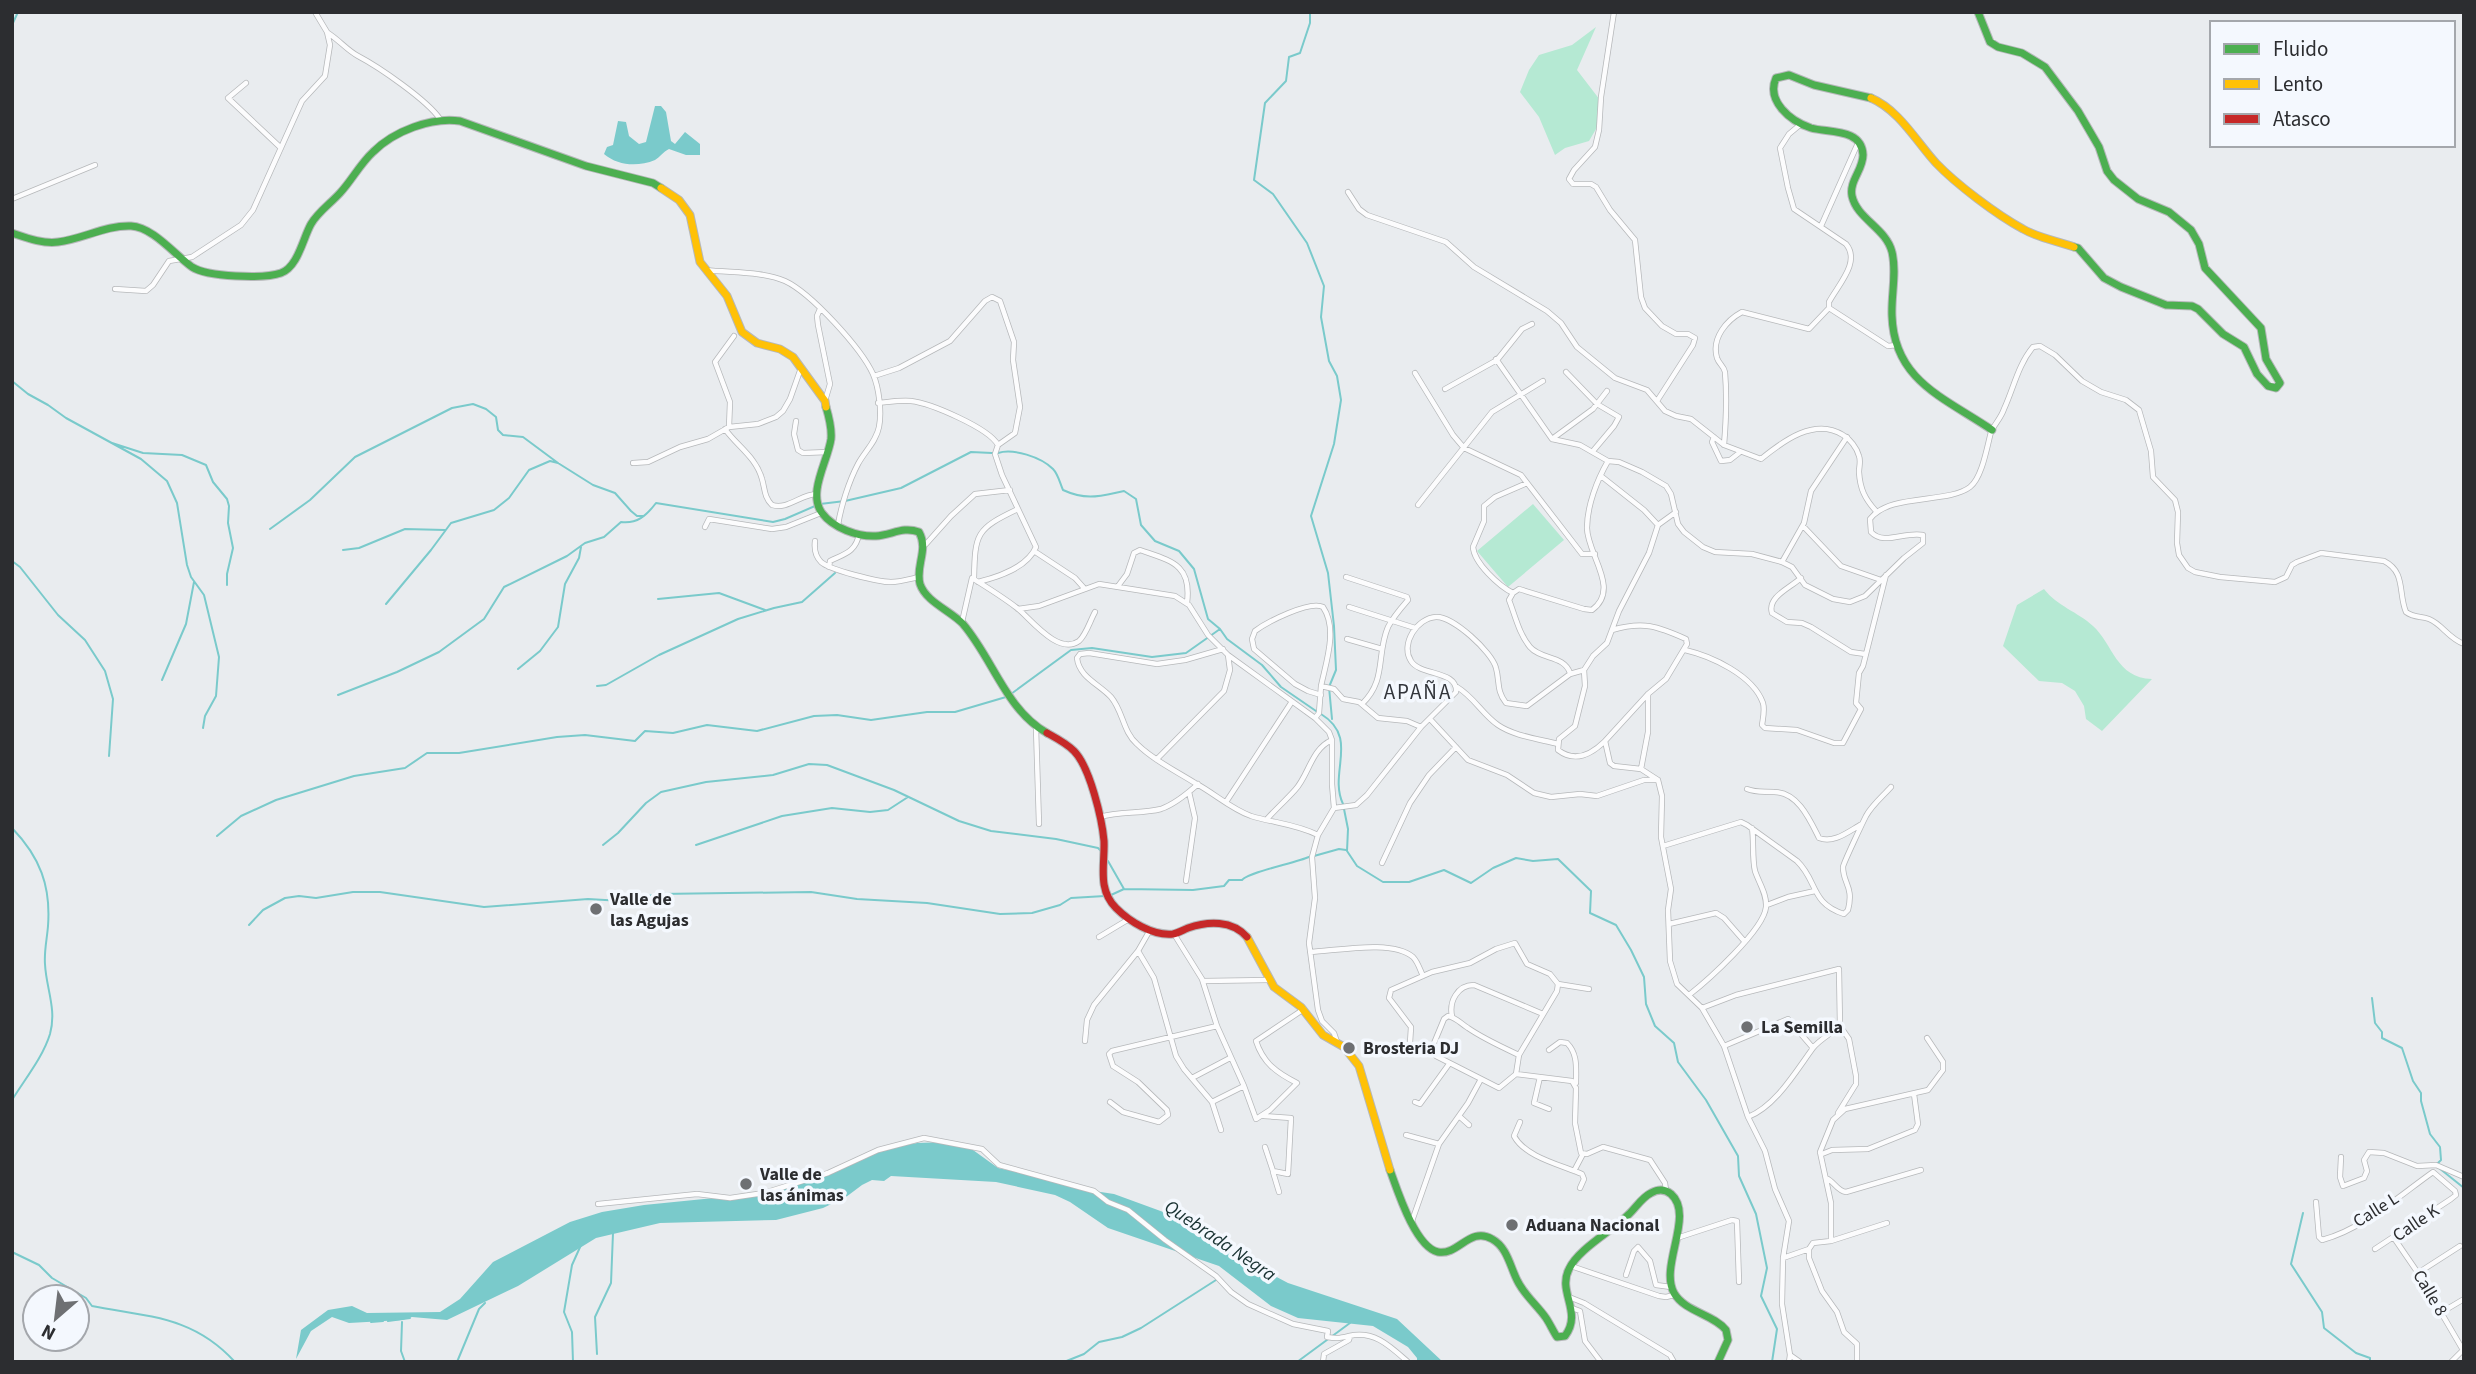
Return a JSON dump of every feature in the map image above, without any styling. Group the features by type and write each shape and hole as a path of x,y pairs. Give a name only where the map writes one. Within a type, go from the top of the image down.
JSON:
{"main road":[{"path":"1978,12 1990,42 1998,47 2022,53 2045,66 2078,111 2099,146 2107,171 2114,180 2138,199 2169,212 2191,230 2199,243 2205,268 2260,328 2267,360 2279,376 2278,386 2268,386 2257,374 2244,347 2223,334 2198,309 2192,306 2166,305 2121,287 2104,278 2078,248 2036,236 2014,224 1938,165 1898,118 1880,102 1868,96 1814,85 1788,75 1781,76 1772,83 1774,98 1781,108 1801,124 1839,131 1855,139 1862,150 1858,174 1851,186 1853,199 1858,210 1881,230 1891,246 1892,318 1903,363 1960,411 1992,430"},
{"path":"12,233 31,240 58,242 133,226 155,236 194,268 204,272 252,276 282,273 289,268 316,218 340,193 371,153 386,140 440,119 460,121 586,166 653,183 669,192 686,207 697,251 705,270 727,296 745,335 757,343 788,352 802,367 825,401 831,426 817,497 821,512 838,525 859,534 876,536 908,528 919,532 926,544 920,577 923,590 962,622 1007,694 1036,727 1062,741 1078,756 1100,817 1105,845 1101,877 1103,887 1113,905 1150,930 1174,934 1207,924 1224,923 1237,928 1245,935 1263,973 1275,988 1304,1009 1317,1029 1328,1039 1338,1043 1356,1059 1362,1069 1394,1180 1412,1221 1430,1247 1440,1252 1448,1251 1471,1236 1493,1238 1505,1252 1528,1300 1557,1336 1565,1336 1572,1328 1572,1308 1566,1276 1570,1265 1614,1230 1649,1194 1656,1190 1666,1190 1673,1195 1678,1209 1677,1238 1672,1261 1673,1291 1688,1306 1723,1325 1727,1331 1728,1340 1718,1362"}],"street":[{"path":"115,289 146,291 169,261 192,257 246,219 253,210 304,96 325,76 330,46 327,33 315,12"},
{"path":"1614,12 1595,147 1573,170 1569,179 1573,184 1591,184 1596,187 1609,210 1635,240 1645,308 1670,331 1695,338 1657,401"},
{"path":"327,33 401,83 440,119"},
{"path":"246,83 228,98 281,148"},
{"path":"1724,445 1725,368 1717,357 1717,343 1724,326 1730,318 1742,312 1809,329 1829,308 1834,292 1849,267 1852,253 1846,244 1794,209 1781,155 1782,143 1801,124"},
{"path":"1821,226 1858,143"},
{"path":"12,200 95,165"},
{"path":"1348,192 1359,209 1367,215 1446,242 1474,267 1547,311 1561,323 1577,347 1605,370 1621,381 1647,390 1669,414 1691,419 1724,445 1740,453 1761,460 1788,440 1822,427 1847,437 1860,457 1859,473 1864,497 1876,511"},
{"path":"705,270 782,279 808,295 857,349 874,376 879,425 875,440 857,466 838,525"},
{"path":"874,376 899,368 950,341 985,301 992,297 998,299 1013,342 1020,407 1015,433 1010,439 998,444"},
{"path":"1829,308 1888,346 1898,345"},
{"path":"820,309 817,316 818,325 830,384 825,401"},
{"path":"1445,389 1481,370 1505,353 1522,329 1532,324"},
{"path":"734,335 715,362 730,402 727,428 747,451 762,477 766,498 772,505 782,506 806,495 817,497"},
{"path":"1496,359 1514,381 1521,396 1552,439 1593,451 1608,461 1619,462 1643,472 1666,486 1671,494 1678,524 1703,547 1715,552 1752,554 1782,562 1792,567 1805,585 1821,594 1850,602 1865,596 1923,543 1924,539 1919,534 1882,539 1876,537 1869,524 1876,511 1924,498 1960,493 1972,486 1978,477 1992,430 2004,410 2022,360 2033,347 2040,346 2082,381 2101,392 2126,400 2139,410 2151,451 2153,477 2169,493 2177,506 2179,555 2188,568 2220,578 2275,582 2282,580 2297,562 2320,553 2384,561 2399,574 2406,612 2411,616 2435,622 2453,640 2464,644"},
{"path":"633,463 648,462 680,447 708,439 727,428 758,424 780,415 790,399 802,367"},
{"path":"1566,372 1597,404 1619,417 1593,451"},
{"path":"1415,373 1464,448 1512,469 1527,483 1582,554 1595,554"},
{"path":"1418,505 1492,412 1543,382"},
{"path":"1552,439 1588,413 1607,391"},
{"path":"878,404 900,400 922,403 984,431 998,444"},
{"path":"796,422 794,439 798,450 803,453 828,452"},
{"path":"1714,437 1712,442 1721,461 1730,460 1740,453"},
{"path":"1782,562 1803,526 1811,491 1847,437"},
{"path":"962,622 970,582 999,577 1036,547 995,454 998,444"},
{"path":"1570,674 1567,665 1537,653 1529,646 1509,600 1519,589 1584,609 1592,610 1600,601 1604,593 1602,576 1587,529 1592,502 1608,461"},
{"path":"1601,475 1658,525"},
{"path":"1513,593 1505,589 1479,564 1473,547 1484,521 1484,506 1495,497 1527,483"},
{"path":"926,544 975,494 1010,490"},
{"path":"976,580 975,545 981,532 990,523 1018,509"},
{"path":"705,527 709,519 772,529 786,527 821,512"},
{"path":"1611,630 1645,624 1686,639 1685,650 1667,679 1648,694 1592,753 1562,753 1558,750 1559,739 1575,726 1585,686 1584,670 1606,643 1611,630 1648,553 1658,525 1676,512"},
{"path":"1803,526 1841,566 1881,580"},
{"path":"829,567 831,561 851,552 859,534"},
{"path":"815,541 815,552 829,567 886,581 920,577"},
{"path":"1117,586 1127,574 1134,553 1140,550 1178,565 1185,575 1187,603"},
{"path":"1034,551 1075,578 1084,588"},
{"path":"1685,650 1718,663 1750,684 1762,702 1762,726 1765,728 1797,730 1843,743 1861,709 1856,703 1859,673 1887,574"},
{"path":"1346,577 1407,597 1408,600 1392,621 1382,649 1378,680 1373,692 1362,705"},
{"path":"1801,578 1773,601 1772,613 1787,622 1811,627 1851,652 1865,654"},
{"path":"976,580 1018,609 1034,626 1063,644 1073,644 1081,640 1094,612"},
{"path":"1018,609 1039,606 1099,584 1175,596 1194,609 1208,635 1228,655 1315,718 1329,732 1332,740 1334,808 1318,835 1312,856 1315,898 1309,943 1318,1010 1322,1021 1334,1033 1338,1043"},
{"path":"1315,718 1319,713 1329,653 1328,618 1323,607 1314,604 1302,608 1255,631 1251,642 1254,649 1295,684 1321,695"},
{"path":"1349,607 1415,628"},
{"path":"1558,744 1508,731 1469,694 1457,687 1453,680 1413,664 1407,647 1409,637 1415,628 1427,619 1442,617 1476,641 1491,657 1496,668 1501,696 1506,704 1527,706 1570,674 1584,670"},
{"path":"1347,639 1382,649"},
{"path":"1223,649 1185,660 1157,664 1102,654 1080,654 1077,658 1085,675 1116,704 1136,744 1242,812 1266,820 1296,825 1318,835"},
{"path":"1157,759 1224,691 1230,670 1228,655"},
{"path":"1323,686 1334,689 1343,699 1362,705 1378,718 1407,721 1420,727"},
{"path":"1334,808 1356,805 1367,795 1420,727 1450,699 1457,687"},
{"path":"1641,769 1648,732 1648,694"},
{"path":"1226,802 1291,703"},
{"path":"1430,719 1475,764 1488,766 1507,775 1534,793 1551,797 1580,794 1597,796 1644,780 1658,780"},
{"path":"1036,727 1039,824"},
{"path":"1266,820 1296,789 1312,759 1332,740"},
{"path":"1605,741 1610,763 1614,766 1641,769 1658,780 1663,846 1671,889 1668,925 1673,974 1676,984 1702,1008 1724,1046 1748,1117 1765,1151 1775,1189 1789,1221 1783,1258 1782,1304 1789,1362"},
{"path":"1382,863 1414,796 1429,775 1456,747"},
{"path":"1100,817 1161,809 1198,784"},
{"path":"1663,846 1741,822 1752,827 1802,866 1815,891 1828,908 1843,914 1847,911 1850,893 1843,862 1865,817 1891,787"},
{"path":"1746,789 1754,792 1776,791 1794,800 1812,821 1819,838 1824,840 1834,839 1863,824"},
{"path":"1186,881 1195,818 1189,792"},
{"path":"1689,995 1706,982 1745,942 1764,916 1767,905 1754,869 1752,827"},
{"path":"1767,905 1815,891"},
{"path":"1668,925 1716,913 1729,923 1745,942"},
{"path":"1099,937 1129,918"},
{"path":"1085,1041 1087,1020 1094,1005 1138,951 1150,930"},
{"path":"1174,934 1203,981 1217,1026 1257,1119 1297,1083 1278,1073 1263,1056 1256,1041 1304,1009"},
{"path":"1410,1043 1411,1027 1388,996 1391,990 1423,976 1470,963 1496,949 1515,943 1527,964 1550,974 1558,984 1589,989"},
{"path":"1310,952 1364,948 1397,949 1415,959 1423,976"},
{"path":"1138,951 1154,978 1176,1056 1212,1102 1221,1130"},
{"path":"1702,1008 1736,995 1839,969 1840,1027 1849,1039 1856,1084 1829,1127 1821,1149 1831,1203 1831,1241"},
{"path":"1203,981 1269,979"},
{"path":"1452,1016 1444,1019 1432,1048 1436,1056 1499,1088 1516,1074 1519,1055 1557,991 1558,984"},
{"path":"1519,1055 1490,1041 1452,1016 1450,1007 1453,999 1460,989 1474,985 1543,1014"},
{"path":"1724,1046 1787,1019 1813,1048"},
{"path":"1110,1102 1123,1112 1159,1122 1165,1119 1167,1110 1138,1082 1113,1066 1109,1054 1112,1051 1217,1026"},
{"path":"1748,1117 1758,1113 1784,1086 1813,1048 1840,1027"},
{"path":"1838,1113 1845,1109 1928,1090 1942,1074 1943,1062 1927,1038"},
{"path":"1549,1050 1559,1042 1567,1043 1573,1049 1576,1063 1575,1123 1583,1154"},
{"path":"1192,1078 1230,1058"},
{"path":"1415,1102 1420,1104 1449,1064"},
{"path":"1516,1074 1573,1081 1576,1084"},
{"path":"1540,1077 1534,1103 1549,1110"},
{"path":"1412,1221 1438,1144 1482,1079"},
{"path":"1212,1102 1244,1086"},
{"path":"1822,1154 1832,1150 1868,1149 1915,1130 1918,1124 1914,1094"},
{"path":"1263,1115 1291,1118 1290,1171 1285,1175 1273,1171"},
{"path":"1459,1115 1469,1125"},
{"path":"1520,1122 1514,1136 1520,1144 1582,1174 1584,1179 1580,1188"},
{"path":"1406,1135 1438,1144"},
{"path":"598,1204 697,1194 730,1198 764,1193 828,1174 878,1150 924,1139 982,1149 999,1165 1094,1191 1108,1202 1128,1210 1216,1276 1231,1292 1248,1304 1293,1324 1328,1331 1331,1338 1367,1334 1377,1337 1408,1362"},
{"path":"1265,1147 1279,1192"},
{"path":"1574,1171 1583,1154 1604,1147 1650,1160 1665,1183 1666,1190"},
{"path":"2341,1157 2340,1177 2343,1186 2364,1178 2367,1171 2364,1160 2369,1152 2384,1153 2417,1166 2433,1165 2464,1177"},
{"path":"2433,1165 2433,1172"},
{"path":"1825,1178 1846,1192 1921,1170"},
{"name":"Calle K","path":"2375,1249 2456,1195 2452,1188 2433,1172"},
{"name":"Calle L","path":"2316,1202 2319,1237 2322,1240 2333,1237 2370,1216 2433,1172"},
{"path":"1677,1238 1732,1220 1737,1221 1739,1282"},
{"path":"1783,1258 1808,1248 1813,1243 1831,1241 1887,1223"},
{"name":"Calle 8","path":"2394,1238 2463,1350"},
{"path":"2418,1273 2460,1246"},
{"path":"1570,1265 1649,1293 1666,1297 1673,1291 1656,1285 1650,1261 1638,1247 1634,1251 1626,1275"},
{"path":"1808,1248 1822,1291 1837,1312 1844,1332 1857,1344 1857,1362"},
{"path":"1568,1297 1584,1303 1670,1355 1674,1362"},
{"path":"2442,1312 2464,1299"},
{"path":"1572,1308 1580,1311 1585,1341 1601,1362"},
{"path":"1323,1362 1324,1354 1349,1340 1351,1335"},
{"path":"2451,1362 2463,1350"},
{"path":"1790,1355 1800,1362"}],"green space":[{"path":"1596,27 1577,70 1600,100 1599,124 1589,141 1565,148 1555,155 1539,117 1520,92 1539,55 1572,45"},
{"path":"1533,504 1564,540 1508,587 1477,551"},
{"path":"2044,589 2055,600 2093,626 2116,659 2130,673 2152,679 2102,731 2086,719 2084,706 2075,691 2062,683 2039,681 2003,646 2017,605"}],"water":[{"path":"655,106 661,106 666,112 671,141 675,144 685,132 700,144 700,155 686,155 669,149 655,160 635,164 615,161 604,154 607,147 613,145 618,121 626,122 629,136 639,144 646,142"},
{"name":"Quebrada Negra","path":"946,1142 973,1150 998,1168 1114,1194 1166,1213 1223,1249 1288,1283 1397,1319 1443,1362 1417,1362 1408,1347 1373,1326 1298,1318 1271,1306 1219,1266 1108,1228 1055,1195 996,1182 891,1176 884,1181 872,1180 823,1208 776,1220 660,1223 596,1238 518,1286 447,1320 412,1317 349,1323 332,1317 311,1331 296,1359 301,1330 328,1310 352,1306 367,1313 440,1312 460,1299 493,1262 570,1222 602,1212 644,1205 764,1193 828,1173 878,1150 917,1143"}],"waterway":[{"path":"12,25 18,12"},
{"path":"1310,12 1310,23 1300,53 1289,57 1286,81 1265,103 1254,180 1273,194 1307,243 1324,286 1321,317 1329,361 1337,376 1341,400 1334,444 1311,516 1328,573 1334,626 1336,670 1329,687 1332,719"},
{"path":"12,381 66,418 141,459 167,481 177,503 187,565 191,577 204,595 219,657 216,696 205,716 203,728"},
{"path":"270,529 310,500 355,457 452,408 473,404 486,409 496,417 498,430 503,435 523,437 558,463"},
{"path":"112,443 143,453 182,455 206,465 213,482 227,499 229,506 228,523 233,548 227,585"},
{"path":"820,504 901,488 971,452 992,453"},
{"path":"998,453 1019,453 1041,461 1055,471 1063,490 1094,496 1124,491 1136,499 1141,525 1155,541 1179,551 1194,569 1208,619 1227,639 1262,665 1281,687 1316,711"},
{"path":"386,604 451,523 494,510 509,498 529,470 550,461 558,463 593,485 615,493 637,516 644,516"},
{"path":"338,695 439,652 484,619 504,587 567,556 585,543 604,537 621,522 632,522 641,518 656,503 773,522 815,506"},
{"path":"343,550 359,548 405,529 445,530"},
{"path":"518,669 540,651 558,627 565,584 579,558 581,547"},
{"path":"12,561 20,567 58,615 85,640 105,671 113,699 109,756"},
{"path":"597,686 606,685 659,655 738,619 802,602 835,573"},
{"path":"162,680 186,624 194,582"},
{"path":"658,599 719,593 765,610"},
{"path":"1011,694 1071,650 1092,648 1152,657 1186,653 1220,629"},
{"path":"217,836 241,816 276,800 354,776 405,768 427,753 459,753 585,735 635,741 645,731 673,733 707,725 757,731 814,716 837,715 871,720 927,712 955,712 1006,697"},
{"path":"1321,714 1333,723 1339,734 1339,792 1343,804"},
{"path":"603,845 661,792 706,782 773,775 809,764 827,765 894,790 959,821 991,831 1056,839 1098,848 1101,851"},
{"path":"696,845 782,816 832,808 870,812 888,810 908,797"},
{"path":"1344,809 1348,829 1347,851 1357,866 1383,882 1409,882 1444,870 1471,883 1493,868 1516,858 1533,861 1558,859 1591,891 1590,913 1616,925 1644,977 1646,1004 1655,1026 1674,1043 1678,1062 1706,1100 1738,1156 1739,1176 1756,1214 1767,1268 1761,1296 1777,1329 1772,1362"},
{"path":"12,828 36,861 48,898 45,964 52,1007 52,1025 43,1051 12,1100"},
{"path":"1314,856 1339,849 1346,850"},
{"path":"1111,895 1124,889 1193,890 1224,886 1229,880 1242,880 1253,874 1309,857"},
{"path":"1108,861 1124,889"},
{"path":"249,925 263,910 285,898 316,898 353,892 380,892 484,907 588,899 622,901 659,894 811,892 857,899 927,903 1000,914 1032,913 1060,905 1071,898 1105,896"},
{"path":"2372,998 2375,1023 2382,1032 2382,1038 2402,1048 2413,1081 2421,1093 2430,1134 2440,1147 2441,1160 2437,1164"},
{"path":"2439,1168 2464,1188"},
{"path":"2303,1213 2291,1264 2322,1312 2324,1328 2356,1353 2370,1358 2370,1362"},
{"path":"597,1354 595,1317 611,1283 613,1233"},
{"path":"573,1362 572,1332 564,1312 572,1265 581,1245"},
{"path":"12,1252 39,1265 52,1278 86,1298 92,1306 151,1316 186,1327 203,1335 235,1362"},
{"path":"1064,1362 1084,1354 1099,1342 1122,1337 1141,1328 1216,1280"},
{"path":"457,1362 479,1309 485,1303"},
{"name":"Quebrada Negra","path":"388,1321 410,1318"},
{"name":"Quebrada Negra","path":"371,1322 383,1321"},
{"path":"402,1322 401,1351 405,1362"},
{"path":"1297,1362 1350,1323"}],"traffic: fast":[{"path":"1978,12 1990,42 1998,47 2022,53 2045,67 2078,111 2114,180 2138,199 2169,212 2191,230 2199,244 2205,268 2261,328 2266,359 2280,383 2276,388 2268,386 2257,374 2244,347 2223,334 2198,309 2192,306 2166,305 2121,287 2104,278 2078,248 2074,247"},
{"path":"1871,98 1814,85 1789,75 1776,78 1774,86 1777,102 1795,120 1811,128 1851,136 1861,146 1863,155 1852,185 1852,196 1860,211 1884,236 1892,252 1892,316 1895,338 1902,357 1925,385 1992,430"},
{"path":"12,233 52,242 131,226 155,236 199,270 236,276 281,273 296,259 314,220 373,152 402,132 449,120 460,121 586,166 653,183 661,188"},
{"path":"826,407 831,435 817,487 818,505 822,513 839,527 862,535 876,536 903,530 919,532 923,545 919,571 923,590 963,624 1010,698 1033,723 1047,733"},
{"path":"1390,1170 1402,1203 1422,1240 1438,1252 1452,1250 1477,1236 1497,1242 1505,1252 1520,1285 1557,1337 1565,1336 1572,1319 1566,1277 1573,1262 1647,1195 1659,1190 1669,1192 1677,1203 1679,1215 1671,1269 1674,1293 1685,1305 1714,1320 1726,1330 1728,1340 1718,1362"}],"traffic: slow":[{"path":"1871,98 1890,110 1944,171 1989,208 2029,232 2074,247"},
{"path":"661,188 679,200 690,215 700,262 727,296 742,332 757,343 780,349 793,357 825,401 826,407"},
{"path":"1247,937 1274,987 1301,1007 1323,1035 1344,1047 1359,1066 1390,1170"}],"traffic: jam":[{"path":"1047,733 1074,751 1090,781 1103,831 1104,885 1116,908 1127,918 1157,933 1173,934 1196,926 1219,923 1234,927 1247,937"}],"place":[{"name":"Valle de las Agujas","path":"596,909"},
{"name":"La Semilla","path":"1747,1027"},
{"name":"Brosteria DJ","path":"1349,1048"},
{"name":"Valle de las ánimas","path":"746,1184"},
{"name":"Aduana Nacional","path":"1512,1225"}],"district":[{"name":"APAÑA","path":"1418,692"}]}
